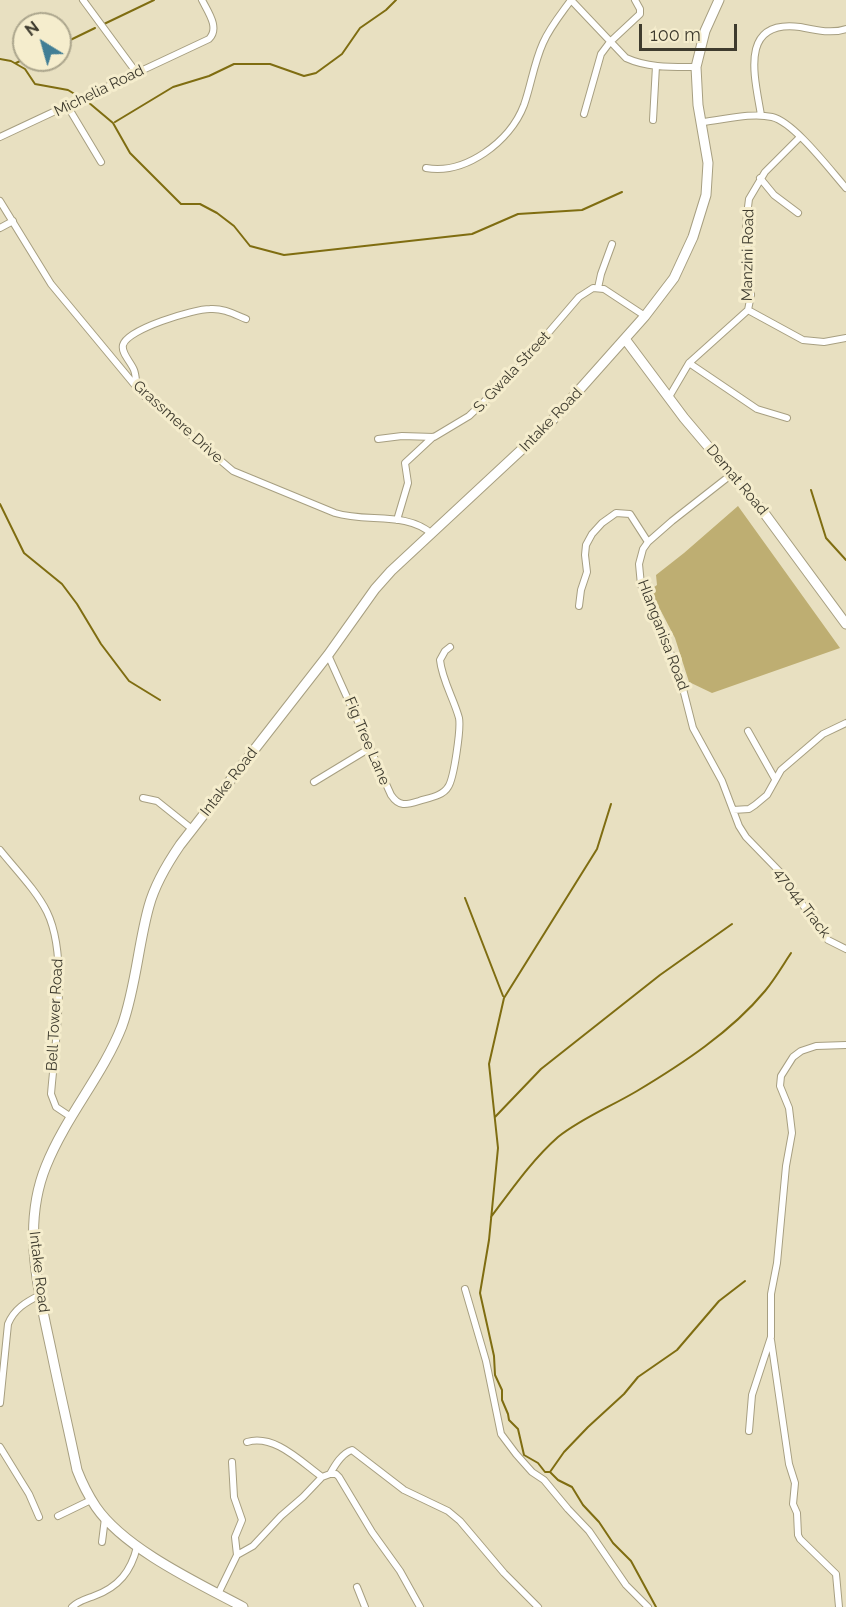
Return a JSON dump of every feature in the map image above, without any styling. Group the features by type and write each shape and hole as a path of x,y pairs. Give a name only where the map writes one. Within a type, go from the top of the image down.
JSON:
{"street":[{"path":"83,0 136,72"},
{"name":"Michelia Road","path":"0,137 68,107 136,72 199,46 215,32 202,0"},
{"path":"426,168 450,169 468,162 499,140 511,128 524,104 543,41 571,0 610,42 634,62 656,66 696,67"},
{"path":"584,114 601,54 610,42 640,14 635,0"},
{"name":"Intake Road","path":"243,1607 126,1539 91,1500 77,1470 40,1295 33,1247 35,1206 45,1168 56,1143 104,1063 122,1025 133,985 149,905 164,870 192,829 328,655 383,580 549,425 645,316 674,278 701,215 708,179 698,105 696,67 705,31 719,0"},
{"path":"761,115 753,68 755,48 760,39 773,29 784,26 827,32 846,29"},
{"path":"653,120 656,66"},
{"path":"68,107 101,162"},
{"path":"702,122 761,115 786,122 846,188"},
{"name":"Manzini Road","path":"669,397 689,363 748,310 751,295 747,212 750,199 760,178 800,137"},
{"path":"760,178 774,195 798,213"},
{"name":"Grassmere Drive","path":"0,201 51,284 137,388 233,471 349,518 397,520 418,524 432,534"},
{"path":"0,228 13,221"},
{"path":"612,244 598,288 612,294 645,316"},
{"name":"S. Gwala Street","path":"397,520 408,483 405,463 434,437 457,425 477,410 513,374 579,297 590,289 598,288"},
{"path":"137,388 133,369 123,350 124,342 131,335 178,316 204,309 223,310 246,319"},
{"path":"748,310 803,340 824,342 846,338"},
{"name":"Demat Road","path":"625,339 669,397 780,533 846,624"},
{"path":"689,363 757,409 787,418"},
{"path":"378,439 402,436 434,437"},
{"path":"579,606 587,572 585,550 592,534 602,523 616,513 630,514 648,542 732,474"},
{"name":"Hlanganisa Road","path":"648,542 639,564 641,585 679,673 693,728 722,781 746,837 762,854"},
{"name":"Fig Tree Lane","path":"328,655 391,795 398,803 407,805 441,793 447,789 451,781 460,731 459,720 440,660 450,647"},
{"path":"733,810 749,809 755,805 767,795 781,770 823,734 846,723"},
{"path":"748,731 775,778"},
{"path":"314,782 370,748"},
{"path":"143,798 157,801 192,829"},
{"name":"Bell Tower Road","path":"0,850 46,909 57,939 59,976 51,1094 56,1107 71,1117"},
{"name":"47044 Track","path":"762,854 780,872 828,940 846,949"},
{"path":"839,1607 836,1574 798,1535 797,1513 793,1504 795,1484 789,1464 771,1337 771,1294 792,1133 789,1108 780,1086 781,1076 801,1051 816,1046 846,1046"},
{"path":"465,1289 486,1362 501,1434 532,1472 544,1480 589,1531 626,1585 648,1607"},
{"path":"0,1403 2,1355 8,1324 11,1316 22,1305 40,1295"},
{"path":"749,1431 753,1395 771,1337"},
{"path":"247,1442 255,1440 268,1442 286,1450 322,1477"},
{"path":"0,1447 29,1494 39,1517"},
{"path":"330,1474 334,1466 352,1450 404,1490 448,1511 460,1521 504,1573 538,1607"},
{"path":"232,1462 234,1497 242,1516 235,1537 237,1555"},
{"path":"218,1594 237,1555 260,1540 280,1516 322,1477 336,1474 372,1532 400,1571 420,1607"},
{"path":"58,1516 91,1500"},
{"path":"102,1542 105,1518"},
{"path":"72,1607 76,1603 104,1592 122,1580 134,1561 137,1547"},
{"path":"357,1587 365,1607"}],"shaded area":[{"path":"738,506 840,648 712,693 689,682 675,638 650,590 657,585 656,575"}],"waterway":[{"path":"104,24 154,0"},
{"path":"115,122 173,87 209,76 234,64 270,64 304,76 316,73 342,54 360,28 396,0"},
{"path":"72,39 95,28"},
{"path":"0,59 11,61 25,69 35,84 68,90 88,102 113,123 130,153 181,204 200,204 234,226 250,246 284,255 472,234 518,214 582,210 622,192"},
{"path":"811,490 826,538 846,560"},
{"path":"0,504 24,553 62,584 101,644 129,681 160,700"},
{"path":"611,804 597,849 504,998 489,1064 498,1148 489,1240 480,1293 494,1356 495,1375 502,1390 502,1400 509,1420 518,1429 524,1455 538,1463 545,1472 550,1472 558,1480 572,1487 613,1543 631,1561 656,1607"},
{"path":"465,898 503,996"},
{"path":"495,1117 541,1069 660,975 732,924"},
{"path":"491,1217 531,1165 558,1137 586,1118 654,1081 721,1034 765,991 791,953"},
{"path":"550,1472 564,1452 624,1394 638,1377 677,1350 719,1301 745,1281"}]}
